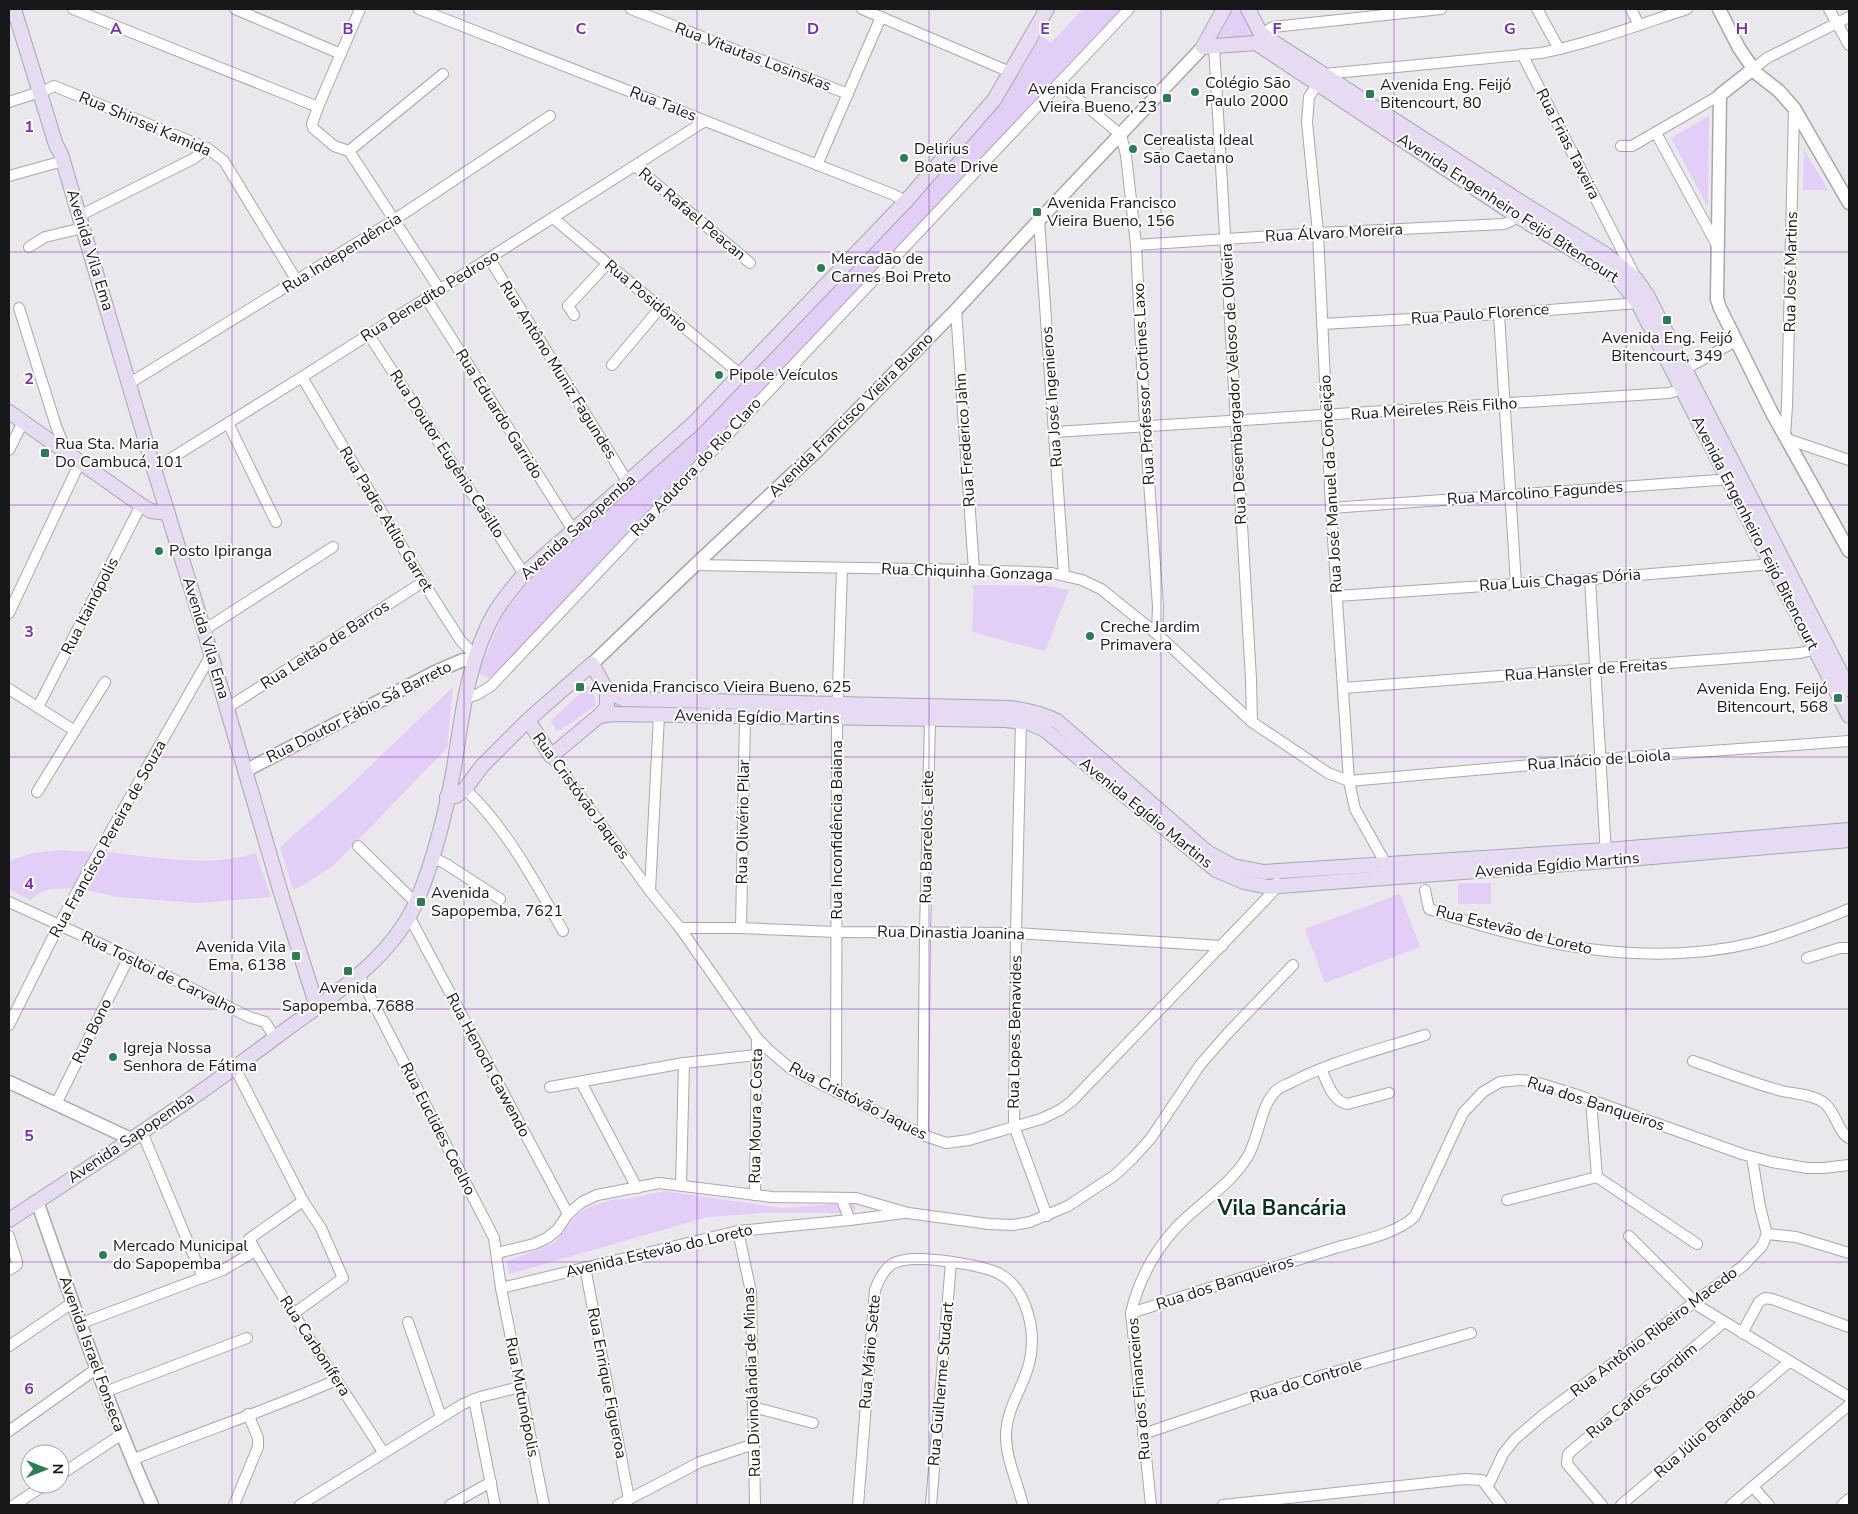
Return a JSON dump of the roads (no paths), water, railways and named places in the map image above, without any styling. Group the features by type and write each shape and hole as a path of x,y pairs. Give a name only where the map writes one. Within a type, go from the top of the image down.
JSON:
{"main road":[{"name":"Avenida Vila Ema","path":"14,9 62,142 62,157 81,222 204,630 244,771 317,1007"},
{"name":"Avenida Vila Ema","path":"21,9 43,91"},
{"name":"Avenida Sapopemba","path":"10,1217 37,1201 235,1068 359,975 390,944 416,903 432,857 453,770 464,699 476,658 495,613 524,574 694,423 906,202 986,110 1047,9"},
{"path":"1209,47 1224,9"},
{"path":"1209,47 1258,38 1248,9"},
{"name":"Avenida Engenheiro Feijó Bitencourt","path":"1258,38 1521,210 1617,277 1638,302 1680,372"},
{"name":"Avenida Engenheiro Feijó Bitencourt","path":"1521,210 1605,254 1636,279 1647,295 1687,388 1821,647 1849,716"},
{"path":"9,412 141,505 151,511 168,513"},
{"name":"Avenida Engenheiro Feijó Bitencourt","path":"1821,647 1849,689"},
{"path":"551,756 599,716 607,707 608,691 592,664"},
{"name":"Avenida Francisco Vieira Bueno","path":"447,797 456,796 465,789 482,766 528,720 592,664"},
{"name":"Avenida Egídio Martins","path":"608,691 623,699 1010,708 1044,714 1056,721 1213,856 1233,866 1247,870 1276,872 1386,864 1606,856 1849,840"},
{"name":"Avenida Egídio Martins","path":"599,716 614,714 1006,720 1021,722 1045,730 1216,870 1244,882 1277,887 1387,879 1849,830"},
{"name":"Rua Cristóvão Jaques","path":"528,720 551,756"},
{"path":"453,770 463,773 482,766"}],"street":[{"path":"72,9 318,107"},
{"path":"235,9 341,54"},
{"path":"360,9 312,124 314,131 327,141 343,150 349,151 440,290"},
{"name":"Rua Tales","path":"419,9 892,194 906,202"},
{"name":"Rua Vitautas Losinskas","path":"631,9 848,94"},
{"path":"862,9 1010,72"},
{"name":"Rua Adutora do Rio Claro","path":"464,699 478,694 491,686 1129,9"},
{"path":"1258,38 1273,27 1441,9"},
{"path":"1537,9 1559,49"},
{"path":"1631,9 1639,25"},
{"path":"1321,79 1559,49 1608,36 1687,9"},
{"path":"1719,9 1738,48 1753,69 1794,108 1849,203"},
{"path":"1829,9 1849,45"},
{"path":"817,165 880,17"},
{"path":"1621,146 1632,146 1656,133 1720,95 1767,58 1849,17"},
{"name":"Avenida Francisco Vieira Bueno","path":"592,664 818,450 956,310 1121,135 1209,47"},
{"name":"Rua Desembargador Veloso de Oliveira","path":"1209,47 1226,240 1252,722"},
{"name":"Rua Frias Taveira","path":"1522,54 1615,234 1636,279"},
{"path":"349,151 444,74"},
{"name":"Rua José Manuel da Conceição","path":"1321,79 1309,97 1307,122 1318,233 1331,508 1349,781 1355,809 1386,864 1387,879"},
{"path":"1059,83 1121,135"},
{"name":"Rua Shinsei Kamida","path":"43,91 54,86 207,148 224,161 297,281"},
{"path":"9,102 43,91"},
{"path":"1720,95 1717,298 1772,413 1849,552"},
{"name":"Rua José Martins","path":"1786,437 1794,108"},
{"name":"Rua Independência","path":"130,383 394,220 550,116"},
{"name":"Rua Benedito Pedroso","path":"154,469 302,378 705,121"},
{"path":"1656,133 1718,247"},
{"name":"Rua Professor Cortines Laxo","path":"1121,135 1130,179 1136,245 1145,426 1158,606 1157,634"},
{"path":"29,247 46,237 81,222 187,162 207,148"},
{"path":"9,176 62,157"},
{"name":"Rua Rafael Peacan","path":"635,166 750,263"},
{"name":"Rua Álvaro Moreira","path":"1136,245 1318,233 1504,224 1521,210"},
{"name":"Rua Posidônio","path":"553,218 740,374"},
{"name":"Rua José Ingenieros","path":"1039,220 1064,575"},
{"path":"1605,254 1612,251 1615,234"},
{"name":"Rua Antôno Muniz Fagundes","path":"489,258 628,481"},
{"path":"574,315 568,306 607,264"},
{"name":"Rua Eduardo Garrido","path":"426,298 573,530"},
{"name":"Rua Paulo Florence","path":"1322,324 1499,314 1638,302"},
{"path":"19,308 66,452"},
{"path":"612,365 660,308"},
{"name":"Rua Frederico Jahn","path":"956,310 974,570"},
{"path":"1499,314 1516,584"},
{"name":"Rua Doutor Eugênio Casillo","path":"369,335 524,574"},
{"path":"1680,372 1736,341"},
{"name":"Rua Padre Atílio Garret","path":"302,378 423,582 461,641 476,658"},
{"name":"Rua Meireles Reis Filho","path":"1055,432 1660,394 1687,388"},
{"path":"9,450 23,422"},
{"path":"228,423 276,522"},
{"path":"1786,437 1849,460"},
{"path":"9,613 80,462"},
{"name":"Rua Marcolino Fagundes","path":"1331,508 1732,476"},
{"name":"Rua Itainópolis","path":"38,707 141,505"},
{"path":"204,630 333,547"},
{"name":"Rua Luis Chagas Dória","path":"1337,596 1590,579 1760,564 1775,560"},
{"name":"Rua Chiquinha Gonzaga","path":"695,565 974,570 1064,575 1082,580 1101,589 1157,634 1252,722 1328,773 1349,781"},
{"name":"Rua Inconfidência Baiana","path":"836,1092 838,704 842,568"},
{"path":"1590,579 1606,856"},
{"name":"Rua Leitão de Barros","path":"227,708 423,582"},
{"name":"Rua Hansler de Freitas","path":"1343,688 1800,653 1821,647"},
{"name":"Rua Francisco Pereira de Souza","path":"9,1025 59,925 211,654"},
{"name":"Rua Doutor Fábio Sá Barreto","path":"244,771 435,672 463,660 476,658"},
{"path":"470,678 481,684 491,686"},
{"path":"37,792 105,682"},
{"path":"9,689 75,731"},
{"path":"650,891 658,716"},
{"name":"Rua Olivério Pilar","path":"741,928 745,717"},
{"name":"Rua Barcelos Leite","path":"923,1135 930,719"},
{"name":"Rua Lopes Benavides","path":"1021,722 1014,1126 1047,1216"},
{"name":"Rua Inácio de Loiola","path":"1349,781 1601,758 1849,742"},
{"name":"Rua Cristóvão Jaques","path":"551,756 650,891 680,928 757,1038 792,1069 923,1135 946,1143 959,1142 1041,1119 1060,1110 1072,1101 1277,887"},
{"path":"465,789 480,804 526,867 563,931"},
{"path":"358,846 416,903"},
{"path":"432,857 500,899"},
{"path":"1276,872 1277,887"},
{"name":"Rua Estevão de Loreto","path":"1425,890 1429,909 1461,920 1563,945 1619,953 1689,953 1730,947 1754,942 1849,909"},
{"name":"Rua Tosltoi de Carvalho","path":"9,902 129,957 249,1017 264,1022 275,1038"},
{"name":"Rua Henoch Gawendo","path":"409,916 568,1214"},
{"name":"Rua Dinastia Joanina","path":"680,928 741,928 836,932 1016,933 1222,946"},
{"path":"1807,958 1840,948 1849,948"},
{"name":"Rua Bono","path":"56,1104 129,957"},
{"name":"Avenida Estevão do Loreto","path":"498,1253 534,1244 547,1238 557,1230 568,1214 582,1202 597,1196 659,1183 784,1198 856,1198 908,1212 989,1224 1012,1225 1030,1222 1047,1216 1068,1206 1115,1175 1133,1158 1151,1138 1200,1065 1293,965"},
{"name":"Rua Euclides Coelho","path":"359,975 494,1238 498,1253 501,1288"},
{"name":"Rua dos Financeiros","path":"1151,1505 1131,1313 1140,1284 1152,1260 1167,1238 1185,1219 1231,1179 1244,1163 1254,1144 1273,1095 1277,1090 1321,1069 1425,1035"},
{"name":"Rua Moura e Costa","path":"755,1195 757,1038"},
{"path":"550,1088 684,1063 756,1055"},
{"path":"1693,1061 1781,1090 1817,1098 1829,1107 1842,1132 1849,1138"},
{"path":"681,1185 684,1063"},
{"path":"235,1068 303,1201 321,1228 343,1278 294,1314"},
{"path":"1321,1069 1336,1099 1342,1104 1389,1093"},
{"name":"Rua dos Banqueiros","path":"1131,1313 1377,1235 1401,1227 1409,1222 1415,1216 1463,1113 1483,1092 1500,1082 1532,1081 1752,1157 1807,1168 1848,1167"},
{"path":"9,1082 56,1104 136,1135 203,1278"},
{"path":"581,1082 637,1188"},
{"path":"1591,1100 1597,1177"},
{"path":"1752,1157 1760,1207 1767,1234 1796,1237 1849,1253"},
{"path":"1507,1200 1597,1177 1697,1244"},
{"path":"841,1198 850,1220"},
{"name":"Avenida Israel Fonseca","path":"37,1201 96,1369 152,1505"},
{"name":"Rua Carbonífera","path":"303,1201 249,1239 294,1314 382,1452"},
{"name":"Avenida Estevão do Loreto","path":"501,1288 738,1230 850,1220 908,1212"},
{"name":"Rua Divinolândia de Minas","path":"738,1230 751,1292 755,1505"},
{"name":"Rua Antônio Ribeiro Macedo","path":"1488,1486 1503,1454 1515,1439 1543,1415 1743,1266 1762,1246 1767,1234"},
{"path":"9,1236 17,1264 9,1270"},
{"path":"1628,1236 1694,1302 1789,1362 1849,1397"},
{"path":"79,1324 223,1270 255,1251"},
{"name":"Rua Mário Sette","path":"858,1505 875,1290 886,1267 897,1261 924,1259 951,1262 992,1271 1007,1279 1024,1302 1032,1334 1032,1349 1029,1366 1011,1406 1006,1434 1012,1468 1023,1505"},
{"name":"Rua Guilherme Studart","path":"931,1505 951,1262"},
{"name":"Rua Enrique Figueroa","path":"585,1267 629,1499"},
{"name":"Rua Mutunópolis","path":"501,1288 544,1505"},
{"path":"1742,1333 1758,1302 1765,1298 1849,1327"},
{"path":"9,1346 72,1303"},
{"path":"408,1322 441,1417"},
{"name":"Rua Carlos Gondim","path":"1602,1505 1567,1464 1568,1454 1724,1322"},
{"name":"Rua do Controle","path":"1143,1434 1257,1395 1471,1333"},
{"path":"105,1392 247,1338"},
{"name":"Rua Júlio Brandão","path":"1621,1505 1789,1362"},
{"path":"9,1431 96,1369"},
{"path":"132,1460 248,1414 296,1398 336,1380"},
{"path":"300,1505 382,1452 462,1404 520,1387"},
{"path":"474,1399 495,1505"},
{"path":"1731,1505 1849,1405"},
{"path":"753,1407 813,1423"},
{"path":"234,1505 258,1447 258,1438 248,1414"},
{"path":"70,1468 122,1434"},
{"path":"618,1505 700,1462 754,1444"},
{"path":"1222,1505 1464,1479 1482,1480 1501,1505"},
{"path":"450,1505 491,1482"},
{"path":"1753,1487 1769,1505"},
{"path":"14,1505 31,1494"},
{"path":"1842,1505 1849,1499"}],"place":[{"name":"Colégio São Paulo 2000","path":"1195,92"},
{"name":"Avenida Eng. Feijó Bitencourt, 80","path":"1370,94"},
{"name":"Avenida Francisco Vieira Bueno, 23","path":"1167,98"},
{"name":"Cerealista Ideal São Caetano","path":"1133,149"},
{"name":"Delirius Boate Drive","path":"904,158"},
{"name":"Avenida Francisco Vieira Bueno, 156","path":"1037,212"},
{"name":"Mercadão de Carnes Boi Preto","path":"821,268"},
{"name":"Avenida Eng. Feijó Bitencourt, 349","path":"1667,320"},
{"name":"Pipole Veículos","path":"719,375"},
{"name":"Rua Sta. Maria Do Cambucá, 101","path":"45,453"},
{"name":"Posto Ipiranga","path":"159,551"},
{"name":"Creche Jardim Primavera","path":"1090,636"},
{"name":"Avenida Francisco Vieira Bueno, 625","path":"580,687"},
{"name":"Avenida Eng. Feijó Bitencourt, 568","path":"1838,698"},
{"name":"Avenida Sapopemba, 7621","path":"421,902"},
{"name":"Avenida Vila Ema, 6138","path":"296,956"},
{"name":"Avenida Sapopemba, 7688","path":"348,971"},
{"name":"Igreja Nossa Senhora de Fátima","path":"113,1057"},
{"name":"Mercado Municipal do Sapopemba","path":"103,1255"}],"district":[{"name":"Vila Bancária","path":"1282,1208"}]}
